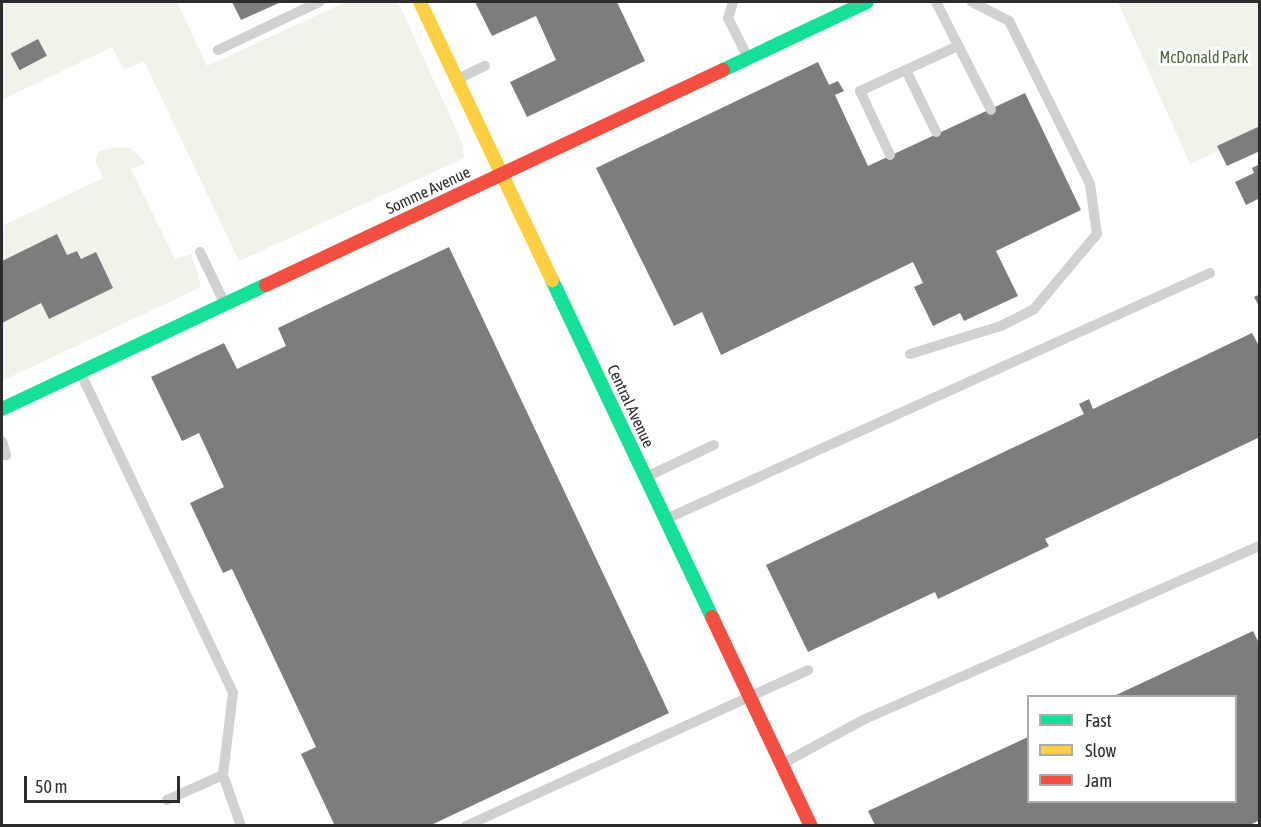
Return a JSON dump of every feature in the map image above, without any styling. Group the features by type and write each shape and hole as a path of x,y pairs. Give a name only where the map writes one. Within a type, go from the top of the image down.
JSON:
{"street":[{"name":"Central Avenue","path":"420,2 811,825"},
{"name":"Somme Avenue","path":"2,409 224,302 867,2"}],"lane":[{"path":"218,50 319,2"},
{"path":"733,2 728,18 748,58"},
{"path":"936,2 991,110"},
{"path":"910,354 1001,326 1034,309 1097,234 1090,184 1009,21 972,2"},
{"path":"890,155 860,91 958,46"},
{"path":"457,79 485,66"},
{"path":"906,70 936,132"},
{"path":"200,252 224,302"},
{"path":"666,519 1210,273"},
{"path":"79,371 232,693 222,775 241,825"},
{"path":"2,441 6,455"},
{"path":"646,477 714,445"},
{"path":"782,764 865,719 1260,546"},
{"path":"466,825 751,698 808,670"},
{"path":"167,800 222,775"}],"green space":[{"path":"2,2 177,2 207,66 346,2 398,2 462,142 464,158 239,261 144,61 124,70 112,47 2,100"},
{"name":"McDonald Park","path":"1118,2 1259,2 1259,132 1190,164"},
{"path":"117,147 131,148 146,163 131,169 175,259 192,254 201,287 2,381 2,323 41,303 49,318 96,252 81,259 77,251 67,255 57,235 2,261 2,226 103,178 95,161 99,151"}],"building":[{"path":"232,2 281,2 241,20"},
{"path":"475,2 617,2 645,61 527,117 510,82 556,60 536,16 492,36"},
{"path":"38,39 47,56 20,70 11,54"},
{"path":"818,62 829,85 838,81 844,91 835,95 868,166 1025,93 1081,210 996,251 1018,296 964,321 960,313 933,326 914,287 923,283 913,262 721,355 702,312 674,326 596,168"},
{"path":"1260,126 1260,151 1227,166 1217,146"},
{"path":"1260,164 1260,198 1246,205 1235,182 1254,173 1252,168"},
{"path":"57,234 67,255 77,251 81,259 96,252 113,288 49,319 41,303 2,323 2,261"},
{"path":"449,247 669,713 429,826 335,826 301,754 316,747 232,569 223,573 190,503 224,487 199,433 182,441 151,377 224,343 237,369 286,346 278,328"},
{"path":"1260,294 1260,308 1254,297"},
{"path":"1252,333 1260,348 1260,437 1045,539 1049,546 938,599 935,592 808,652 766,565 1084,414 1079,404 1089,399 1093,409"},
{"path":"1253,631 1260,645 1260,820 1248,826 875,825 868,811 1027,737 1027,803 1237,803 1237,695 1116,695"}],"traffic: fast":[{"path":"723,70 867,2"},
{"path":"552,280 712,617"},
{"path":"2,409 266,285"}],"traffic: slow":[{"path":"420,2 552,280"}],"traffic: jam":[{"path":"266,285 723,70"},
{"path":"712,617 811,826"}]}
